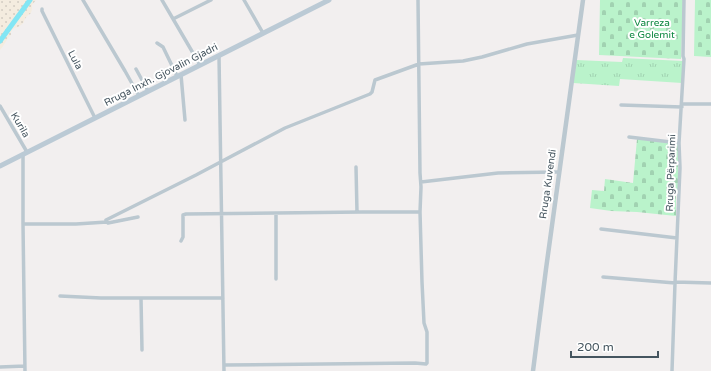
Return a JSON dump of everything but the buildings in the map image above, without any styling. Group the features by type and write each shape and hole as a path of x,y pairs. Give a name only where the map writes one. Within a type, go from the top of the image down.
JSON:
{"main road":[{"name":"Rruga Inxh. Gjovalin Gjadri","path":"0,166 219,56 320,2 329,0"}],"street":[{"path":"83,0 126,70 138,96"},
{"path":"162,0 200,65"},
{"path":"173,19 211,0"},
{"path":"244,0 263,33"},
{"path":"224,365 427,363 427,332 424,323 420,212 421,182 418,0"},
{"name":"Rruga Kuvendi","path":"533,371 583,0"},
{"name":"Rruga Përparimi","path":"672,371 680,168 679,143 684,59 684,0"},
{"name":"Lula","path":"42,9 45,18 95,118"},
{"path":"107,222 106,220 286,128 370,94 372,92 375,80 419,64 463,61 527,44 578,35"},
{"path":"157,43 163,47 179,76 185,120"},
{"path":"219,56 224,371"},
{"path":"136,69 148,91"},
{"path":"621,104 682,106 711,104"},
{"name":"Kurila","path":"0,106 25,153"},
{"path":"629,137 679,143"},
{"path":"25,153 23,224 25,371"},
{"path":"356,167 358,212"},
{"path":"421,182 498,173 559,172"},
{"path":"181,241 183,237 183,215 186,214 420,212"},
{"path":"276,213 276,279"},
{"path":"23,224 108,223 138,217"},
{"path":"601,229 677,238"},
{"path":"603,277 675,283 711,283"},
{"path":"60,296 223,298"},
{"path":"141,298 142,350"},
{"path":"0,366 25,366"}],"green space":[{"name":"Varreza e Golemit","path":"600,0 683,0 681,59 599,55"},
{"name":"Varreza e Golemit","path":"695,0 711,0 711,57 694,56"},
{"path":"623,58 683,61 682,83 620,79 619,86 573,83 576,60 622,62"},
{"path":"637,139 678,144 678,190 676,193 676,216 590,208 592,190 604,191 605,179 633,183"}],"sand":[{"path":"0,0 36,0 32,5 31,13 26,17 23,23 12,29 11,35 0,50"}],"waterway":[{"path":"0,41 30,0"}]}
